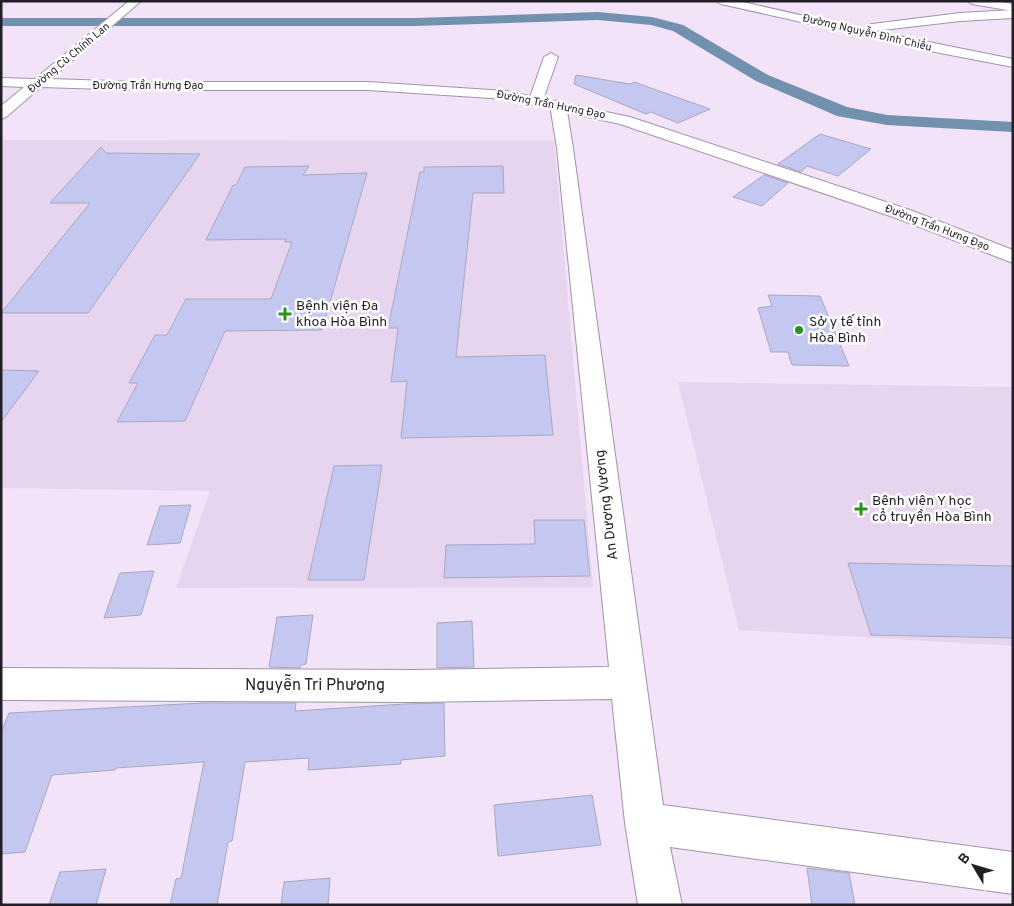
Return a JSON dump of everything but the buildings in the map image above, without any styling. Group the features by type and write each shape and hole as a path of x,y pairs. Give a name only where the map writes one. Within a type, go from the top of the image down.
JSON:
{"main road":[{"name":"Đường Cù Chính Lan","path":"1,115 36,85 82,63 86,44 136,1"},
{"name":"Đường Nguyễn Đình Chiểu","path":"721,1 856,30 942,51 1013,63"},
{"path":"972,1 1013,8"},
{"path":"856,30 960,17 1013,14"},
{"path":"547,102 551,57"},
{"path":"41,64 82,63 114,81 140,86"},
{"path":"1,73 16,70"},
{"path":"1,82 36,85"},
{"path":"1,90 36,85"},
{"name":"Đường Trần Hưng Đạo","path":"36,85 368,86 465,91 547,102 624,120 903,214 1013,257"},
{"path":"65,99 140,86"},
{"name":"An Dương Vương","path":"547,102 565,148 628,683 646,823 660,905"},
{"path":"1,115 31,107"},
{"name":"Nguyễn Tri Phương","path":"1,684 414,686 628,683"},
{"path":"646,823 1013,873"}],"shaded area":[{"name":"Bệnh viện Đa khoa Hòa Bình","path":"1,140 554,141 593,587 176,588 210,491 1,488"},
{"name":"Bệnh viện Y học cổ truyền Hòa Bình","path":"678,382 1013,387 1013,646 739,630"}],"waterway":[{"path":"1,22 415,22 598,16 652,21 678,28 762,78 843,112 887,120 1013,127"}],"place":[{"name":"Bệnh viện Đa khoa Hòa Bình","path":"285,314"},
{"name":"Sở y tế tỉnh Hòa Bình","path":"799,330"},
{"name":"Bệnh viện Y học cổ truyền Hòa Bình","path":"861,509"}]}
